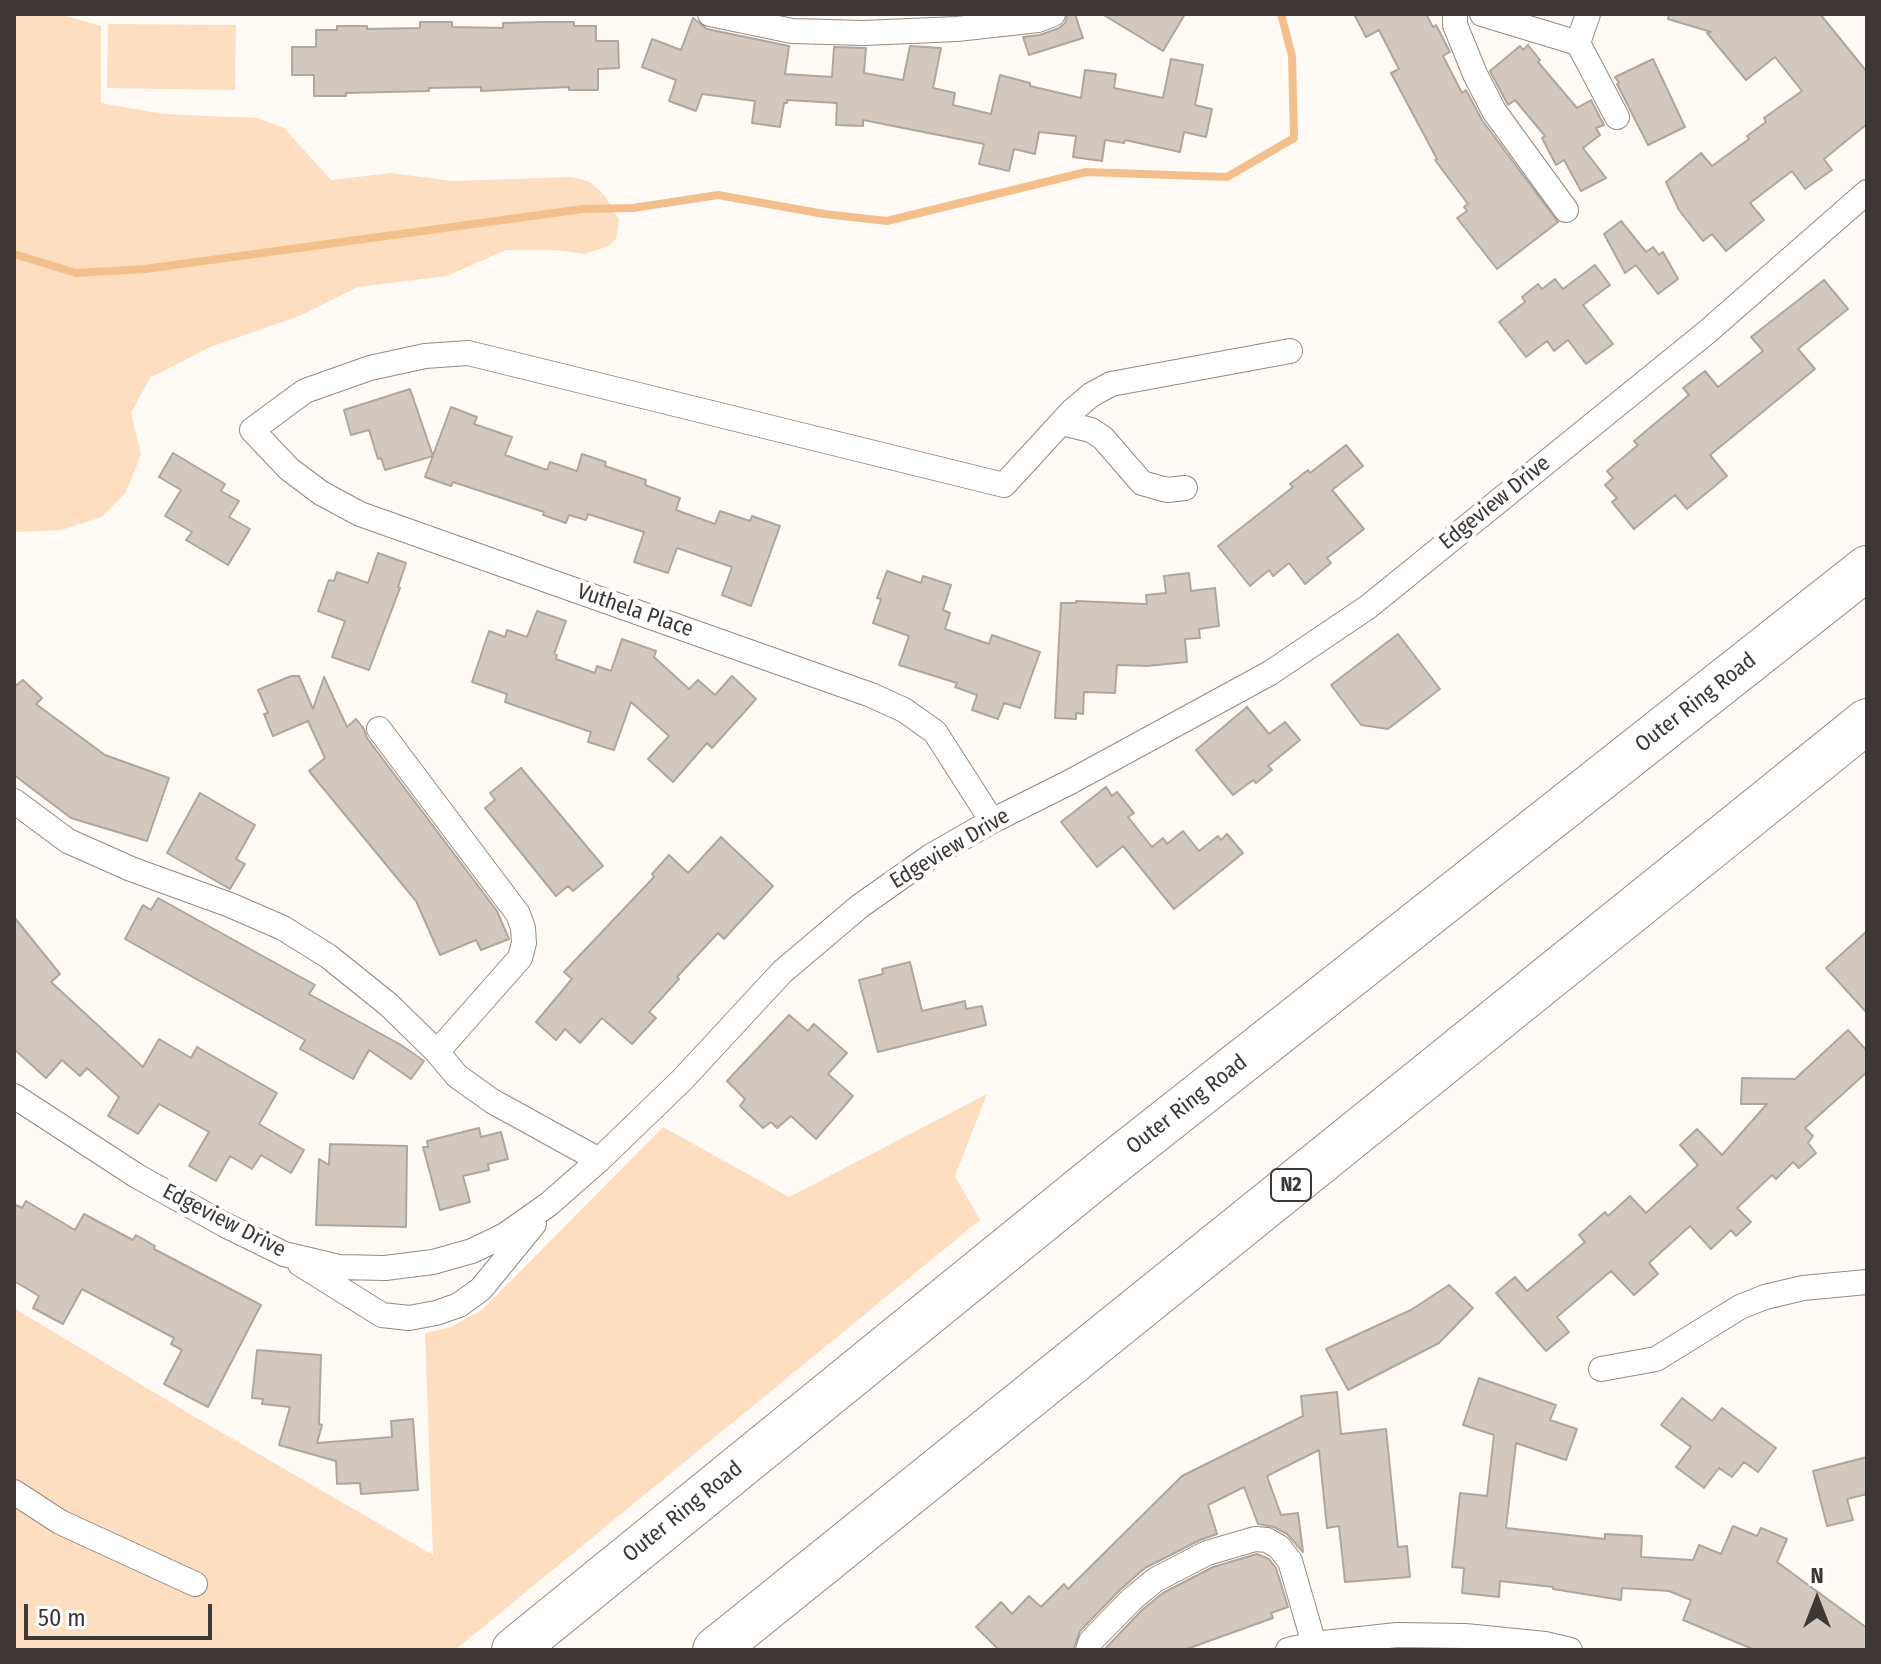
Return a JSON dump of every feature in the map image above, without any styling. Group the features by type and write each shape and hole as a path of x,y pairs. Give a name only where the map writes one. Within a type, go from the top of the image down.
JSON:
{"highway":[{"name":"Outer Ring Road","path":"514,1650 1108,1167 1867,568"},
{"name":"N2","path":"715,1650 1867,721"}],"street":[{"path":"710,14 792,31 864,33 957,29 1038,20 1053,14"},
{"path":"1455,14 1455,25 1494,111 1566,210"},
{"path":"1482,14 1578,43 1617,117"},
{"path":"1578,43 1588,14"},
{"name":"Edgeview Drive","path":"14,1096 137,1176 284,1254 339,1267 385,1268 433,1262 472,1251 505,1235 549,1204 599,1160 682,1080 782,972 860,906 931,856 992,821 1270,673 1368,607 1707,332 1867,192"},
{"path":"1062,423 1091,395 1111,384 1290,351"},
{"name":"Vuthela Place","path":"992,821 935,732 904,710 871,695 360,514 321,493 289,469 252,430 305,391 370,368 425,356 468,353 1004,485 1062,423"},
{"path":"1062,423 1091,430 1103,438 1142,483 1167,490 1185,488"},
{"path":"379,729 518,914 523,928 524,943 520,958 437,1052"},
{"path":"14,801 68,841 283,928 328,956 389,1005 457,1076 492,1101 599,1160"},
{"path":"284,1254 382,1315 409,1318 436,1313 459,1305 481,1289 549,1204"},
{"path":"1601,1369 1656,1359 1740,1307 1765,1297 1803,1288 1867,1282"},
{"path":"14,1492 60,1522 195,1584"},
{"path":"1088,1650 1091,1641 1155,1580 1207,1553 1255,1539 1267,1540 1279,1547 1290,1561 1314,1644"},
{"path":"1288,1650 1397,1635 1465,1636 1545,1644 1570,1650"}],"shaded area":[{"path":"14,14 59,14 101,26 101,103 163,114 257,118 284,128 331,180 391,173 453,181 572,177 590,182 605,196 619,220 616,239 609,246 584,254 555,250 506,250 447,276 358,287 297,317 210,347 150,378 131,413 141,454 126,492 102,517 61,530 14,532"},
{"path":"108,24 236,25 235,90 107,88"},
{"path":"987,1094 955,1176 980,1220 455,1650 14,1650 14,1308 433,1555 425,1333 451,1327 483,1309 663,1127 789,1197"}],"building":[{"path":"1068,14 1075,14 1083,38 1029,55 1023,37 1059,28"},
{"path":"1102,14 1185,14 1163,51"},
{"path":"1354,14 1426,14 1433,27 1436,25 1450,52 1443,56 1462,93 1466,90 1482,120 1558,222 1497,269 1457,218 1467,211 1464,207 1468,204 1435,160 1391,73 1399,69 1379,30 1366,37"},
{"path":"1669,14 1820,14 1867,72 1867,124 1824,159 1832,170 1805,189 1792,171 1750,203 1764,220 1726,251 1712,234 1703,241 1679,210 1666,182 1701,153 1712,166 1749,139 1747,136 1766,122 1764,118 1802,91 1775,57 1746,80 1707,33 1711,32 1668,19"},
{"path":"693,18 707,29 789,46 785,74 832,77 834,47 866,48 864,73 903,80 910,46 941,48 933,88 955,93 953,105 991,114 1000,75 1081,98 1085,70 1116,74 1114,88 1163,98 1171,59 1203,65 1195,105 1212,109 1206,137 1184,132 1180,152 1125,140 1124,143 1105,140 1102,161 1073,157 1076,136 1039,132 1035,154 1014,149 1009,171 979,164 984,144 863,120 863,126 836,125 837,103 787,100 780,127 752,123 755,101 702,94 696,111 669,101 676,80 642,67 652,39 681,50"},
{"path":"420,22 452,22 452,27 503,28 503,23 542,22 596,26 596,41 618,41 619,68 598,69 598,90 569,90 569,87 481,91 481,87 429,88 429,91 346,93 346,96 314,96 314,75 292,75 292,47 316,47 316,30 337,30 337,26 420,28"},
{"path":"1528,45 1540,60 1538,62 1577,108 1591,100 1604,125 1596,128 1600,135 1583,148 1606,178 1581,191 1564,160 1556,165 1542,138 1545,136 1515,100 1508,105 1490,71 1520,46 1523,50"},
{"path":"1653,59 1685,127 1648,145 1615,77"},
{"path":"1621,221 1646,252 1653,247 1659,255 1663,252 1678,279 1658,294 1636,265 1625,273 1604,234"},
{"path":"1595,265 1610,285 1583,305 1613,344 1586,364 1568,340 1554,351 1547,341 1526,357 1499,322 1525,302 1522,297 1538,284 1542,289 1555,279 1563,289"},
{"path":"1824,280 1848,309 1798,349 1815,369 1710,455 1727,476 1687,509 1675,495 1634,529 1612,502 1617,498 1605,485 1613,478 1607,471 1638,445 1634,441 1689,395 1683,388 1705,371 1718,387 1763,351 1751,337"},
{"path":"410,389 433,456 385,470 381,458 378,459 369,430 351,435 344,410"},
{"path":"451,407 477,417 474,424 512,437 505,455 547,470 550,462 577,471 582,454 606,462 605,466 646,480 645,485 680,498 676,510 715,524 720,511 750,521 752,516 780,526 751,606 722,595 732,567 677,548 668,573 634,562 644,532 588,514 586,520 569,515 566,523 543,515 544,512 453,482 451,486 425,477"},
{"path":"1346,445 1363,466 1332,490 1364,529 1327,558 1331,563 1305,584 1289,563 1273,576 1269,570 1250,586 1218,546 1293,487 1290,484 1308,470 1310,473"},
{"path":"173,453 225,484 221,491 239,501 229,517 250,529 228,565 186,540 192,532 165,516 181,490 159,477"},
{"path":"378,553 406,563 400,588 369,670 332,657 345,621 318,611 329,580 334,581 337,572 368,583"},
{"path":"887,571 921,583 923,576 951,585 943,610 950,613 945,629 989,644 992,635 1040,652 1020,708 1004,703 998,719 972,710 977,695 955,687 957,683 899,665 909,636 873,623 881,599 877,598"},
{"path":"1189,573 1191,591 1215,588 1219,626 1199,629 1200,638 1185,639 1187,662 1117,665 1115,693 1084,692 1083,714 1076,713 1076,719 1055,718 1061,603 1147,604 1146,595 1166,593 1164,576"},
{"path":"537,611 566,621 554,654 557,655 556,659 595,673 597,666 611,671 622,639 656,651 654,657 689,689 698,680 715,695 732,676 756,699 712,748 707,743 673,782 648,759 669,736 631,702 614,750 588,742 591,732 505,702 507,694 472,682 489,631 505,637 507,630 527,637"},
{"path":"1398,634 1440,689 1388,729 1361,725 1331,685"},
{"path":"291,676 299,676 313,709 324,677 347,727 356,719 364,729 367,738 497,911 509,939 481,950 476,940 440,955 416,901 309,771 325,758 308,721 273,736 258,690"},
{"path":"23,680 42,698 36,704 105,755 169,778 147,841 71,818 14,775 14,687"},
{"path":"1247,707 1269,734 1285,722 1300,740 1268,766 1272,770 1233,795 1196,750"},
{"path":"521,768 603,866 573,891 568,886 556,896 485,808 495,800 490,793"},
{"path":"1106,787 1112,796 1117,792 1134,813 1128,817 1152,847 1163,838 1167,844 1183,831 1199,851 1218,836 1221,840 1227,834 1243,853 1174,909 1123,846 1097,867 1061,822"},
{"path":"200,793 255,825 236,859 245,864 230,889 167,853"},
{"path":"721,837 773,886 724,939 718,933 677,977 679,979 649,1012 656,1018 632,1044 602,1018 580,1043 565,1029 556,1040 536,1022 572,979 564,972 654,877 652,874 669,855 688,873"},
{"path":"158,898 315,985 309,994 424,1061 411,1079 369,1050 353,1079 300,1049 305,1040 125,939 143,905 151,910"},
{"path":"14,917 60,974 51,982 143,1067 159,1039 191,1058 197,1047 277,1093 259,1124 304,1150 291,1173 261,1155 252,1169 230,1156 216,1181 189,1166 209,1132 159,1104 138,1134 108,1116 119,1097 87,1068 80,1076 62,1060 46,1078 14,1049"},
{"path":"1867,931 1867,1013 1826,968"},
{"path":"910,962 922,1011 965,1001 966,1009 982,1006 986,1025 878,1052 859,980 883,974 882,969"},
{"path":"789,1015 808,1031 814,1024 847,1053 828,1074 853,1096 816,1139 791,1116 777,1128 771,1122 763,1128 740,1106 745,1099 727,1081"},
{"path":"1848,1030 1867,1051 1867,1072 1805,1128 1813,1136 1808,1143 1816,1153 1799,1168 1793,1162 1776,1179 1772,1175 1737,1208 1751,1222 1736,1236 1731,1230 1711,1249 1690,1226 1649,1263 1658,1274 1634,1295 1611,1271 1557,1317 1569,1332 1546,1351 1496,1293 1515,1277 1527,1291 1585,1242 1579,1235 1605,1212 1608,1216 1630,1196 1646,1213 1698,1165 1680,1145 1697,1129 1722,1155 1767,1104 1741,1104 1742,1078 1795,1079"},
{"path":"479,1128 481,1137 501,1132 508,1159 488,1164 489,1170 463,1176 470,1202 440,1210 423,1147 428,1147 427,1141"},
{"path":"330,1144 407,1146 406,1227 316,1225 319,1159 329,1165"},
{"path":"26,1201 75,1230 84,1214 133,1240 136,1235 155,1246 154,1249 261,1305 208,1407 164,1384 182,1350 171,1344 174,1338 82,1289 63,1324 33,1308 39,1296 14,1281 14,1204 22,1208"},
{"path":"1449,1285 1473,1308 1439,1343 1348,1390 1326,1349 1411,1310"},
{"path":"257,1350 321,1355 319,1424 322,1425 317,1443 392,1437 391,1421 413,1419 418,1490 361,1494 360,1483 337,1484 336,1461 279,1445 290,1407 262,1404 263,1399 252,1398"},
{"path":"1479,1378 1556,1405 1550,1420 1577,1429 1566,1460 1516,1443 1506,1528 1605,1539 1605,1534 1642,1536 1641,1557 1693,1560 1699,1545 1721,1554 1733,1526 1757,1536 1761,1528 1787,1539 1777,1562 1867,1628 1867,1650 1755,1650 1683,1620 1691,1600 1669,1591 1622,1588 1621,1600 1500,1581 1499,1597 1462,1593 1464,1568 1452,1567 1460,1493 1487,1496 1494,1435 1463,1425"},
{"path":"1337,1392 1341,1434 1386,1429 1398,1547 1407,1546 1410,1577 1345,1582 1339,1526 1327,1528 1319,1450 1267,1476 1281,1515 1298,1513 1303,1552 1287,1534 1258,1524 1244,1487 1208,1505 1217,1534 1145,1568 1080,1631 1073,1650 999,1650 976,1627 1001,1602 1012,1614 1029,1596 1041,1607 1064,1584 1068,1589 1182,1476 1303,1416 1301,1396"},
{"path":"1682,1398 1712,1421 1722,1408 1776,1448 1758,1472 1744,1462 1732,1477 1719,1468 1704,1488 1676,1467 1691,1447 1661,1425"},
{"path":"1867,1457 1867,1494 1847,1499 1853,1520 1827,1526 1813,1471"},
{"path":"1257,1554 1269,1559 1276,1568 1288,1607 1271,1613 1273,1618 1184,1650 1104,1650 1163,1593 1213,1567"}],"waterway":[{"path":"14,254 76,273 145,269 583,209 633,208 718,195 824,214 887,221 1086,172 1227,177 1294,138 1292,56 1281,14"}]}
